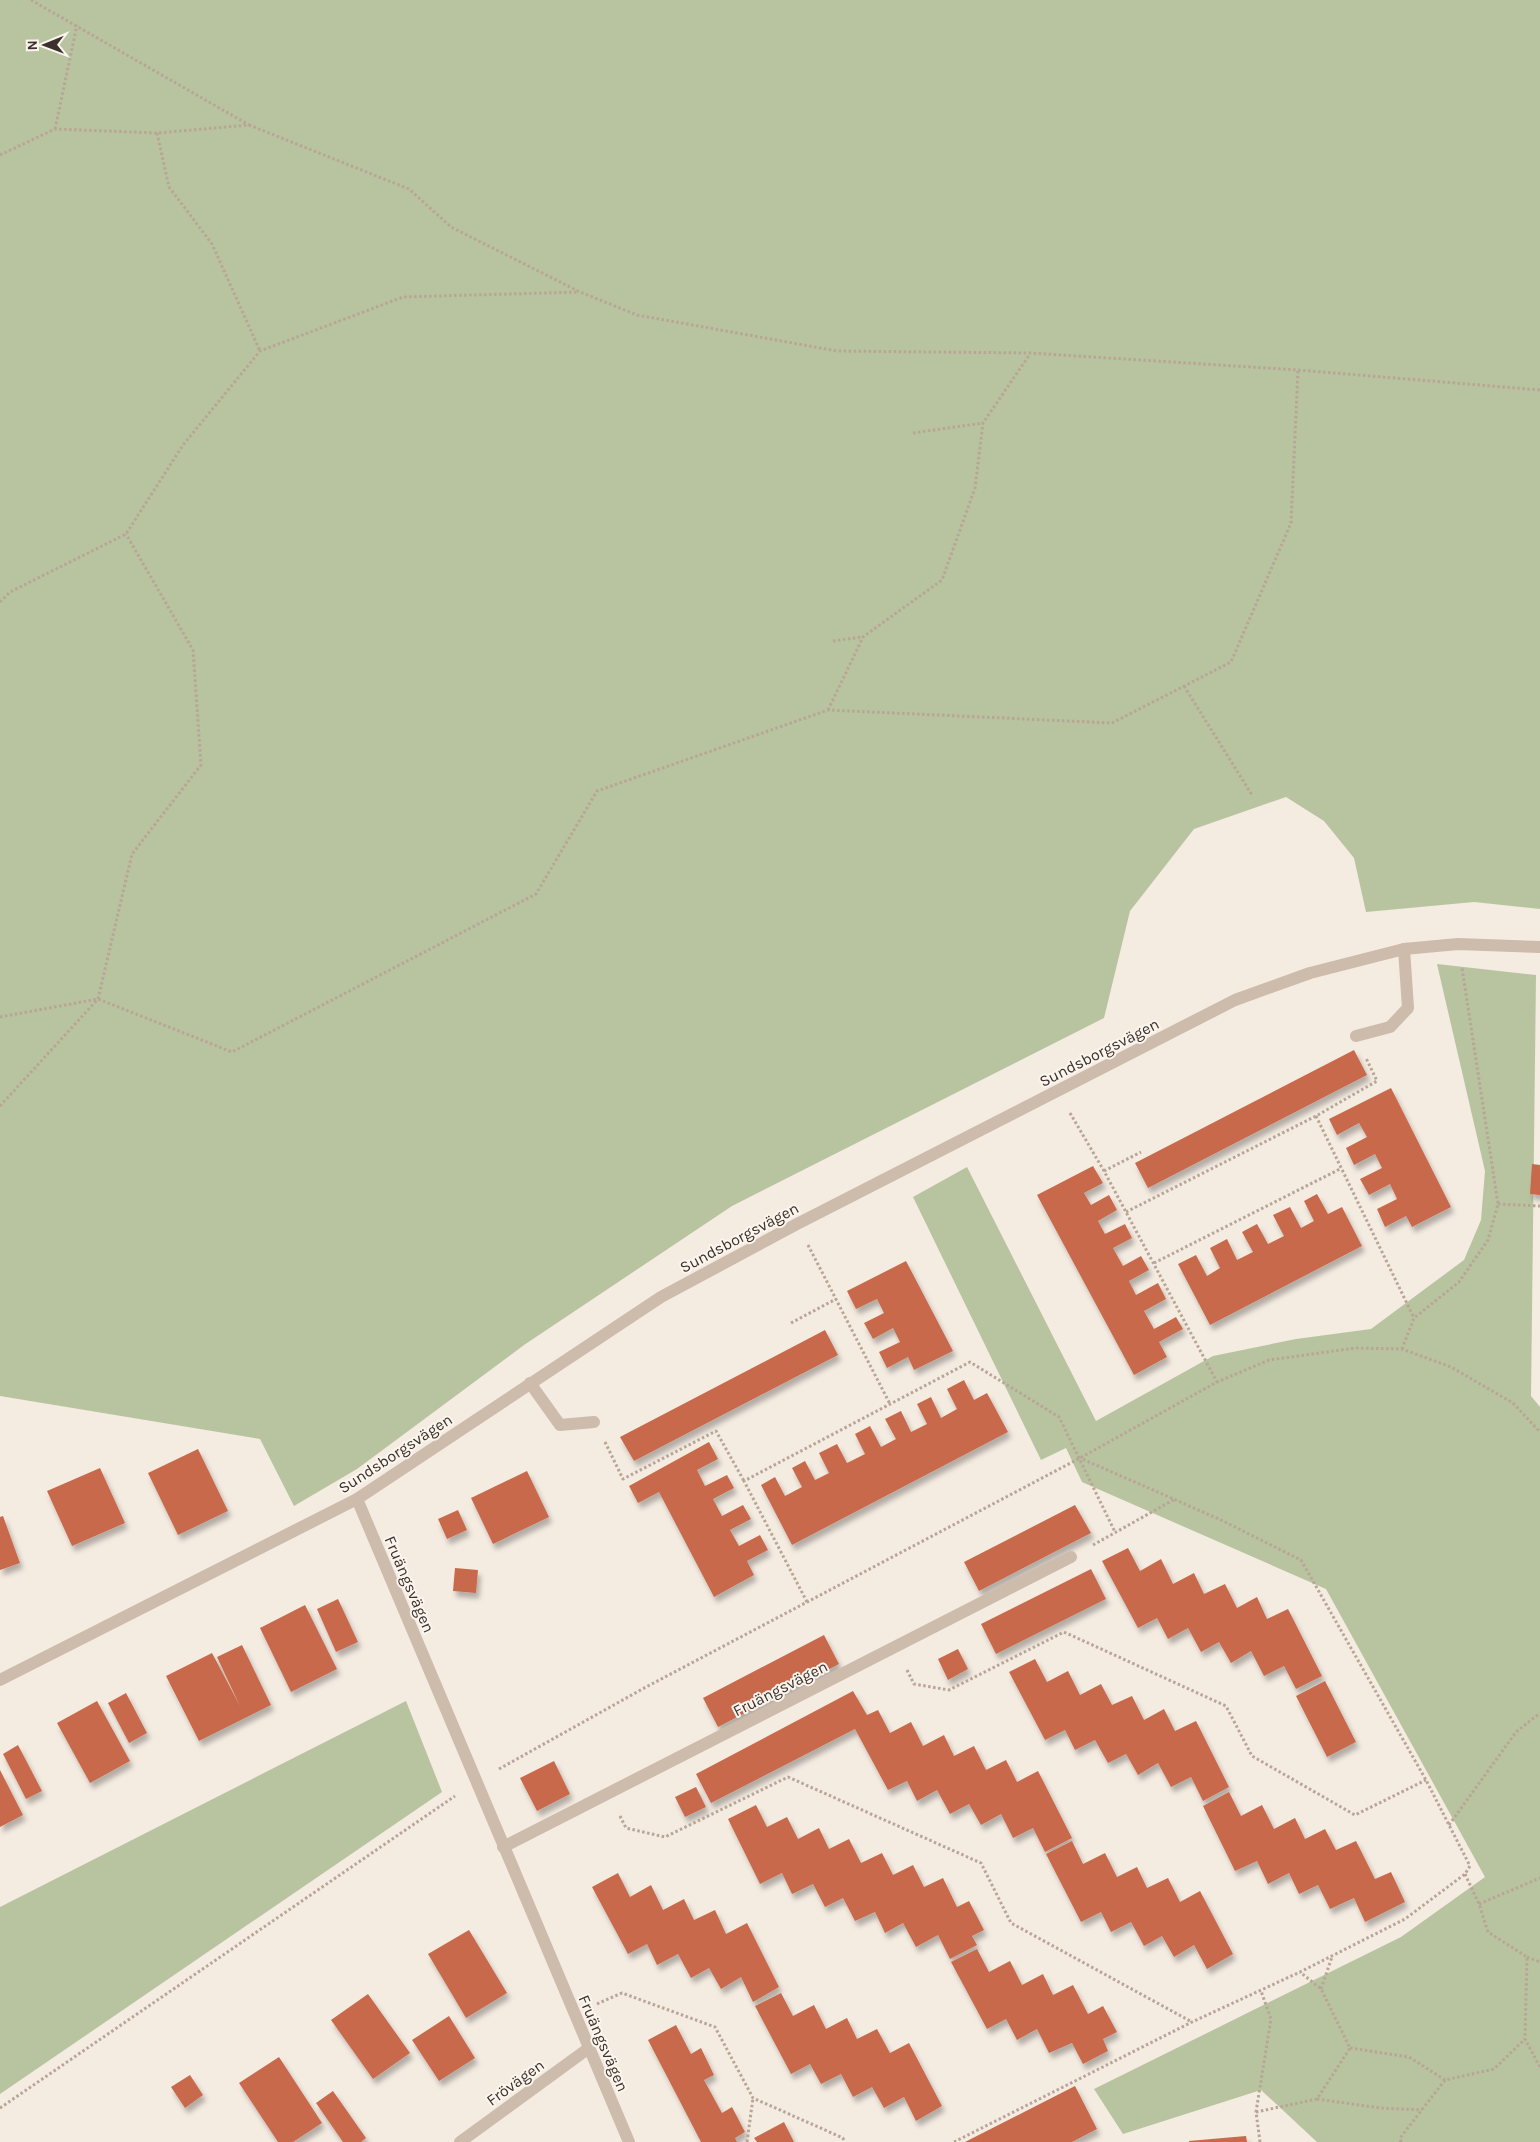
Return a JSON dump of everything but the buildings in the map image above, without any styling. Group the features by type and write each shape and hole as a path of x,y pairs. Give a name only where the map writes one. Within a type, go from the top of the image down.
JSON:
{"street":[{"name":"Sundsborgsvägen","path":"0,1680 357,1499 661,1296 797,1224 1235,1000 1310,973 1404,949 1458,944 1540,947"},
{"path":"1356,1036 1390,1027 1408,1008 1404,949"},
{"path":"530,1383 560,1425 594,1422"},
{"name":"Fruängsvägen","path":"357,1499 629,2142"},
{"name":"Fruängsvägen","path":"504,1847 1071,1557"},
{"name":"Frövägen","path":"460,2142 589,2048"}],"path":[{"path":"31,0 249,126 408,190 451,227 580,292 637,315 837,351 1030,353 1298,370 1540,390"},
{"path":"55,130 77,25"},
{"path":"0,155 55,130 157,133 249,126"},
{"path":"157,133 169,187 212,244 260,352"},
{"path":"0,602 10,592 126,534 183,445 260,352 403,297 580,292"},
{"path":"833,641 863,637 942,580 975,488 982,423 1030,353"},
{"path":"0,1017 98,999 232,1052 536,894 597,791 828,710 1112,722 1231,662 1291,523 1298,370"},
{"path":"913,433 982,423"},
{"path":"0,1106 98,999 132,854 201,765 194,650 126,534"},
{"path":"828,710 863,637"},
{"path":"1184,686 1252,795"},
{"path":"1402,1348 1414,1318 1459,1282 1488,1240 1498,1204 1458,944"},
{"path":"1126,1212 1316,1116 1377,1081 1356,1036"},
{"path":"1068,1109 1104,1171 1217,1382"},
{"path":"1316,1116 1414,1318"},
{"path":"1104,1171 1141,1152"},
{"path":"1154,1263 1340,1168"},
{"path":"1498,1204 1540,1206"},
{"path":"797,1224 890,1404"},
{"path":"791,1323 836,1299"},
{"path":"0,2108 476,1782 646,1687 1080,1458 1217,1382 1269,1360 1355,1348 1402,1348 1451,1367 1513,1403 1540,1432"},
{"path":"744,1481 970,1362 1059,1417 1115,1532"},
{"path":"594,1422 623,1479 716,1431 807,1602"},
{"path":"954,2142 1192,2022 1261,1991 1405,1920 1465,1874 1470,1866 1426,1780 1300,1560 1175,1499 1080,1458"},
{"path":"1071,1557 1175,1499"},
{"path":"895,1647 914,1684 949,1690 1064,1632 1226,1706 1252,1756 1355,1815 1426,1780"},
{"path":"1449,1825 1516,1732 1540,1713"},
{"path":"608,1794 626,1828 665,1837 788,1777 981,1863 1011,1923 1192,2022"},
{"path":"1465,1874 1479,1904 1488,1932 1527,1957 1540,1962"},
{"path":"1479,1904 1540,1878"},
{"path":"1321,1989 1333,1956"},
{"path":"1527,1957 1525,2039 1540,2067"},
{"path":"1300,1972 1321,1989 1350,2048"},
{"path":"1260,2142 1256,2112 1271,2019 1261,1991"},
{"path":"574,2014 622,1993 715,2027 753,2098 747,2142"},
{"path":"1401,2142 1400,2138 1444,2080 1494,2069 1525,2039"},
{"path":"1350,2048 1409,2057 1444,2080"},
{"path":"1316,2099 1350,2048"},
{"path":"753,2098 843,2138 844,2142"},
{"path":"1256,2112 1316,2099 1380,2108 1422,2110"}],"green space":[{"path":"0,0 1540,0 1540,909 1474,902 1366,912 1354,858 1324,821 1286,797 1194,829 1130,911 1104,1018 732,1206 524,1345 357,1469 294,1506 260,1439 0,1396"},
{"path":"1437,964 1536,975 1531,1396 1540,1407 1540,2142 1317,2142 1261,2090 1123,2134 1094,2089 1401,1937 1485,1877 1326,1589 1082,1482 1066,1448 1041,1460 913,1197 967,1167 1096,1421 1213,1356 1296,1339 1371,1329 1464,1260 1481,1220 1485,1171"},
{"path":"406,1701 442,1792 0,2094 0,1907"}]}
